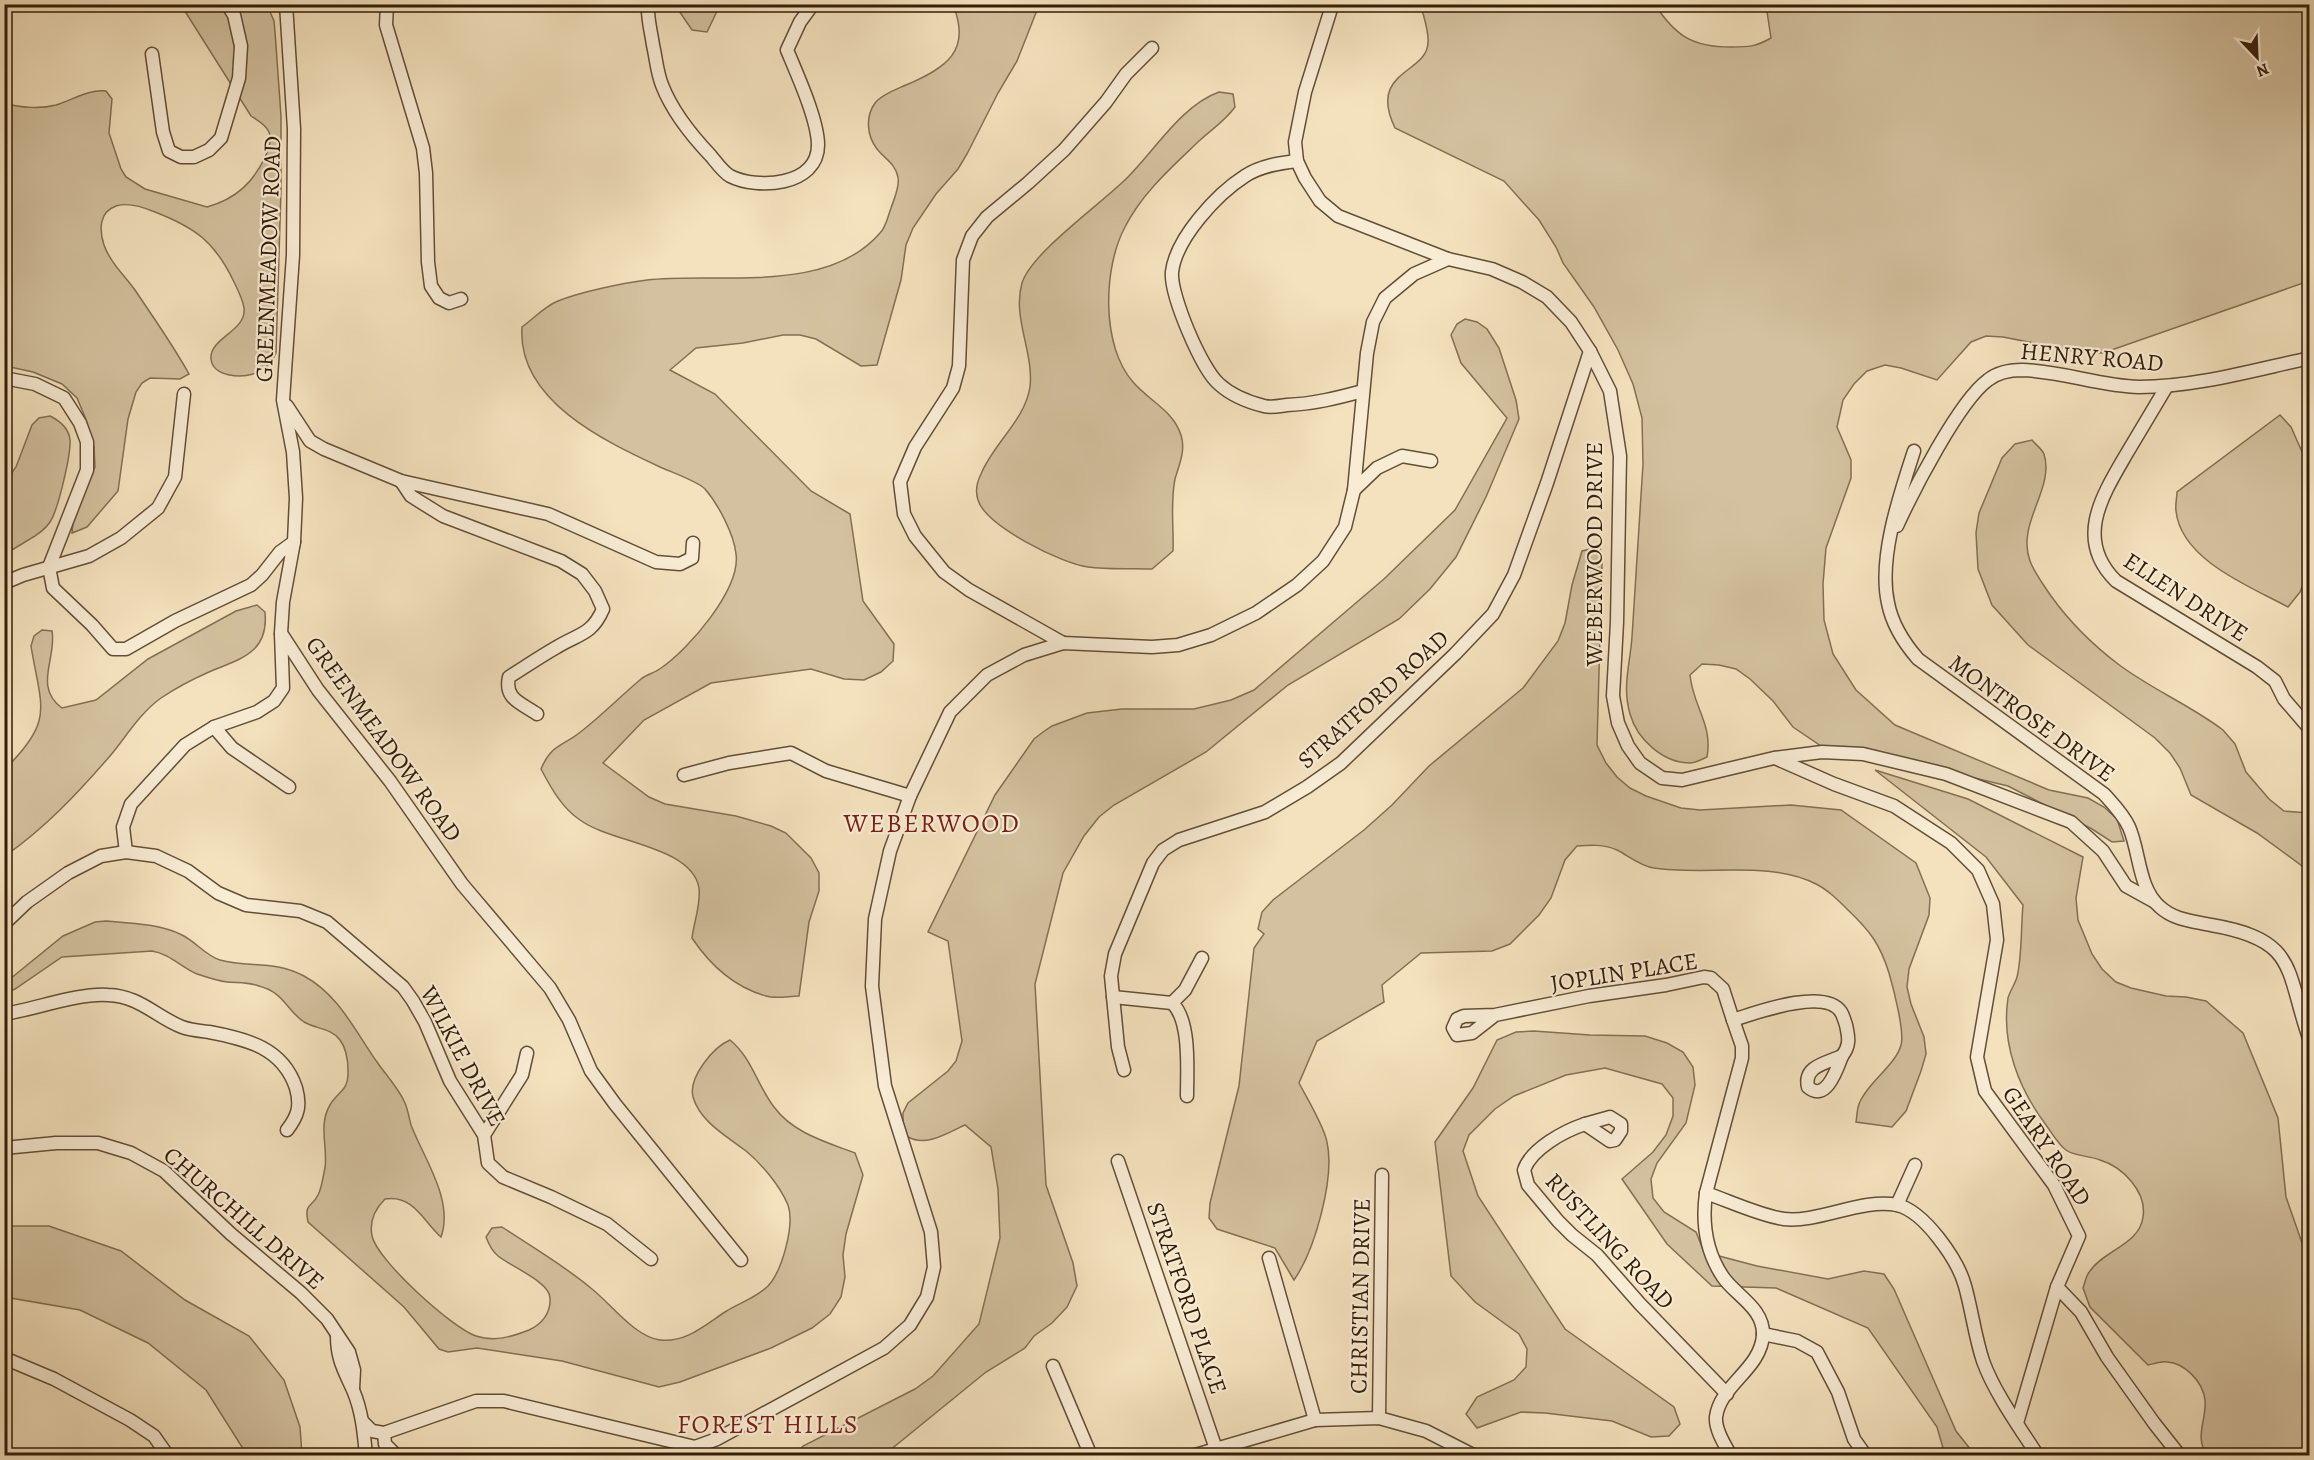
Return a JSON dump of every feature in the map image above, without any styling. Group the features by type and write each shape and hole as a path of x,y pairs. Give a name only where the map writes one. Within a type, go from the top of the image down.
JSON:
{"street":[{"path":"152,54 163,132 169,151 181,157 194,157 208,150 220,138 238,78 241,46 234,15 227,4"},
{"name":"GREENMEADOW ROAD","path":"286,4 294,140 293,255 283,400 293,452 296,498 294,542 283,602 281,633 318,690 390,782 462,884 550,988 569,1020 591,1071 615,1104 741,1260"},
{"path":"387,4 386,25 423,148 431,286 439,298 449,303 460,299"},
{"path":"648,4 648,16 661,85 681,119 729,176 756,183 785,182 797,177 811,165 818,147 816,130 786,50 800,22 813,4"},
{"path":"1330,4 1330,12 1303,102 1295,142 1297,161 1273,164 1246,175 1215,200 1190,232 1177,255 1172,273 1176,303 1207,368 1218,383 1237,397 1266,407 1314,404 1363,391"},
{"path":"1064,643 969,590 944,572 915,536 904,514 900,482 915,447 953,388 959,366 963,260 972,236 987,217 1064,150 1106,102 1126,74 1152,48"},
{"name":"WEBERWOOD DRIVE","path":"1297,161 1320,201 1338,216 1448,259 1492,269 1522,282 1547,297 1571,322 1590,351 1610,390 1620,456 1617,622 1613,696 1618,723 1628,746 1640,763 1662,778 1682,780 1774,758 1821,752 1863,754 1946,774 2071,822 2103,850 2126,886 2155,902"},
{"path":"363,1422 372,1431 384,1433 476,1401 504,1401 695,1451 884,1348 910,1325 927,1297 934,1267 931,1232 885,1086 872,987 875,919 890,851 910,796 950,712 987,675 1024,655 1064,643 1152,647 1178,645 1211,635 1256,613 1297,585 1323,561 1345,527 1354,490 1372,322 1384,298 1414,274 1448,259"},
{"name":"STRATFORD ROAD","path":"1124,1070 1118,1047 1111,976 1115,954 1153,863 1163,850 1179,840 1265,812 1332,769 1455,654 1492,614 1514,575 1590,351"},
{"name":"HENRY ROAD","path":"1890,540 1918,485 1965,405 1978,388 1993,376 2023,370 2131,386 2167,386 2310,358"},
{"path":"4,378 36,384 64,398 80,423 87,442 87,470 49,567 53,588 92,625 113,649 126,649 176,621 251,585 280,552 294,542"},
{"name":"ELLEN DRIVE","path":"2167,386 2099,504 2094,527 2096,553 2104,570 2116,581 2257,667 2275,681 2284,699 2310,729"},
{"path":"4,583 89,556 113,543 158,508 175,477 184,394"},
{"path":"283,400 310,441 401,481 548,514 656,562 680,564 692,558 693,543"},
{"name":"MONTROSE DRIVE","path":"1914,451 1899,496 1890,540 1885,584 1888,604 1897,628 1912,652 1930,668 2104,794 2121,813 2130,828 2144,880 2155,902"},
{"path":"1354,490 1377,468 1402,456 1431,461"},
{"path":"401,481 411,496 443,516 561,561 582,574 595,591 603,609 598,619 582,635 560,645 509,677 507,687 510,696 537,714"},
{"path":"126,852 123,827 130,804 185,745 214,727 257,712 274,701 283,688 281,633"},
{"path":"214,727 232,748 289,787"},
{"path":"684,775 729,763 791,753 826,771 910,796"},
{"name":"GEARY ROAD","path":"1774,758 1834,784 1894,806 1951,843 1977,870 1992,904 1997,940 1977,1057 1986,1091 2054,1185 2079,1236 2058,1287 2017,1423"},
{"name":"WILKIE DRIVE","path":"4,924 27,902 68,873 101,856 126,852 156,856 188,871 218,893 246,905 300,911 327,922 403,987 425,1022 450,1081 484,1135 488,1162 503,1177 607,1224 651,1259"},
{"path":"2155,902 2175,917 2244,931 2268,943 2286,964 2310,1041"},
{"path":"1172,1003 1185,990 1202,958"},
{"name":"JOPLIN PLACE","path":"1495,1015 1589,996 1704,977 1711,978 1723,989 1742,1046 1742,1058 1706,1193 1703,1214 1716,1266 1723,1277 1754,1308 1761,1319 1763,1334"},
{"path":"4,1014 82,997 108,994 133,999 183,1027 239,1038 264,1047 283,1063 297,1092 300,1109 287,1130"},
{"path":"1113,997 1172,1003 1179,1009 1184,1025 1187,1096"},
{"path":"1733,1020 1783,1005 1811,1002 1830,1004 1841,1012 1846,1028 1849,1043 1842,1056"},
{"path":"484,1135 522,1075 527,1053"},
{"name":"RUSTLING ROAD","path":"1585,1124 1562,1134 1531,1158 1524,1170 1528,1185 1558,1221 1597,1255 1640,1304 1727,1394"},
{"name":"CHURCHILL DRIVE","path":"4,1148 56,1143 98,1143 132,1153 164,1171 327,1319 337,1336 342,1368 353,1389 363,1422 366,1455"},
{"name":"STRATFORD PLACE","path":"1118,1161 1216,1449"},
{"path":"1897,1205 1915,1165"},
{"name":"CHRISTIAN DRIVE","path":"1379,1418 1383,1175"},
{"path":"1706,1193 1784,1219 1897,1205 1923,1221 1947,1250 1965,1284 1984,1362 2017,1423 2038,1455"},
{"path":"1269,1258 1315,1420"},
{"path":"2058,1287 2081,1312 2107,1357 2180,1455"},
{"path":"1731,1455 1718,1430 1716,1418 1727,1394 1756,1358 1763,1334 1797,1341 1817,1352 1834,1383 1854,1439 1866,1455"},
{"path":"4,1358 54,1379 130,1420 154,1436 168,1455"},
{"path":"1053,1366 1090,1455"},
{"path":"1192,1455 1315,1420 1379,1418 1426,1431 1475,1455"},
{"path":"384,1433 385,1444 397,1455"}],"shaded area":[{"path":"181,5 267,5 274,21 281,116 276,353 267,366 253,374 235,376 217,370 211,359 212,352 216,345 240,323 244,308 227,268 203,238 182,224 146,208 121,205 110,209 103,217 101,228 102,239 107,251 156,321 189,374 180,379 150,378 142,383 136,392 128,419 118,491 87,527 72,533 74,509 95,467 94,447 85,417 77,398 62,384 33,372 5,366 5,103 24,107 44,107 56,105 87,93 106,91 112,99 109,133 126,177 145,189 207,207 227,199 243,188 256,173 268,149 270,135 264,125 251,116"},
{"path":"675,5 720,5 707,32 692,30"},
{"path":"953,5 1039,5 1017,61 967,154 913,228 906,245 901,280 877,365 861,366 816,339 800,335 783,335 743,343 696,348 670,370 715,394 811,491 850,514 863,601 894,644 893,661 881,672 864,680 844,679 811,669 711,683 644,720 603,763 649,797 665,804 736,816 771,826 786,833 811,858 819,873 819,891 809,922 799,996 770,997 733,981 715,966 692,938 699,888 693,874 682,863 666,854 594,828 580,820 562,804 541,769 549,754 583,730 641,679 659,670 685,648 722,601 735,568 736,554 725,520 705,489 590,431 549,397 534,376 524,353 522,327 553,303 602,288 647,280 770,277 802,273 831,265 858,252 884,228 898,185 895,168 877,149 871,138 868,126 872,108 882,97 933,72 952,56 959,35"},
{"path":"1421,5 1655,5 1670,25 1686,38 1706,45 1743,47 1752,46 1771,38 1766,5 2309,5 2309,281 2103,353 2079,352 2003,337 1986,336 1971,342 1937,380 1885,365 1867,371 1854,384 1843,400 1837,427 1851,460 1851,478 1826,548 1823,584 1824,620 1833,654 1856,690 1895,725 2049,790 2088,798 2104,807 2117,819 2124,841 2112,842 2092,829 2008,786 1853,749 1821,746 1793,727 1773,701 1750,679 1736,669 1719,665 1702,664 1690,675 1705,725 1707,757 1692,763 1680,762 1661,754 1645,740 1633,723 1627,694 1643,464 1642,418 1633,384 1618,350 1594,307 1563,263 1539,220 1504,181 1395,128 1388,109 1388,95 1393,84 1401,75 1419,61 1425,53 1428,42"},
{"path":"1219,92 1233,94 1235,107 1223,121 1168,171 1140,203 1125,227 1118,244 1109,285 1111,328 1115,348 1123,367 1139,389 1172,419 1181,435 1182,452 1173,497 1173,551 1152,569 1088,567 1076,564 1044,551 1009,532 984,510 977,497 978,480 986,463 1022,410 1030,387 1029,361 1020,309 1022,283 1039,257 1127,178 1181,118 1206,98"},
{"path":"1465,319 1477,322 1487,329 1499,348 1516,400 1519,419 1486,497 1456,557 1430,589 1399,619 1288,685 1206,752 1114,805 1099,817 1084,836 1063,873 1035,984 1046,1185 1073,1263 1077,1286 1067,1307 1052,1323 1034,1336 1025,1348 986,1372 884,1455 794,1456 803,1446 915,1389 933,1376 979,1324 1000,1238 998,1189 991,1147 965,1125 930,1140 915,1140 908,1137 903,1125 903,1113 908,1103 948,1071 956,1061 962,1041 948,941 928,932 995,795 1034,739 1052,726 1087,713 1122,709 1194,709 1231,700 1254,690 1384,579 1455,510 1507,418 1461,363 1451,335 1457,324"},
{"path":"2280,415 2291,427 2310,470 2309,570 2300,592 2288,607 2238,581 2204,558 2190,544 2181,528 2176,509 2177,492"},
{"path":"50,416 63,425 70,440 57,506 46,527 5,555 5,482 16,467 32,425 39,418"},
{"path":"2032,440 2043,452 2046,467 2041,493 2031,520 2027,547 2030,561 2039,579 2074,623 2109,657 2223,730 2235,744 2246,772 2269,799 2284,811 2309,813 2309,871 2257,833 2191,795 2180,768 2170,753 2155,738 2028,645 1992,605 1978,569 1976,533 1979,513 2002,458 2015,444"},
{"path":"1600,547 1602,563 1597,745 1606,763 1617,777 1630,788 1646,796 1681,808 1700,810 1791,805 1841,810 1916,863 1930,898 1929,915 1909,969 1907,987 1924,1037 1926,1054 1906,1111 1892,1127 1856,1122 1858,1106 1863,1096 1898,1052 1902,1039 1901,1030 1889,973 1878,946 1862,925 1829,892 1816,884 1778,872 1654,868 1639,863 1612,848 1597,845 1577,846 1565,860 1551,898 1539,915 1510,944 1492,951 1421,953 1382,985 1384,1002 1317,1041 1299,1083 1325,1135 1329,1157 1328,1175 1326,1194 1316,1233 1294,1280 1275,1248 1217,1229 1209,1218 1210,1203 1239,1086 1254,948 1264,934 1258,929 1262,912 1273,900 1364,830 1392,805 1429,766 1523,688 1558,641 1565,623 1572,585 1582,551"},
{"path":"257,605 265,612 265,626 257,646 250,653 191,681 153,704 73,797 34,834 5,856 5,769 32,738 38,725 40,712 31,646 34,636 42,630 52,631 53,641 47,682 53,700 62,708 96,700 148,659 236,611"},
{"path":"1875,770 1968,799 2083,857 2076,898 2078,920 2092,954 2102,969 2116,982 2131,988 2166,996 2206,1001 2243,1033 2278,1118 2286,1197 2309,1263 2309,1455 2207,1455 2201,1441 2205,1400 2197,1380 2174,1363 2162,1362 2148,1365 2090,1307 2083,1288 2088,1275 2096,1264 2135,1234 2143,1217 2141,1199 2132,1182 2117,1168 2109,1163 2073,1154 2063,1148 2036,1111 2020,1081 2010,1049 2007,1015 2008,998 2019,969 2023,905 1986,857"},
{"path":"95,922 145,925 173,931 220,960 272,966 293,971 316,984 337,1003 402,1098 411,1125 436,1180 444,1209 441,1237 411,1205 395,1199 385,1199 374,1216 371,1225 372,1236 387,1261 417,1292 450,1320 476,1336 496,1339 529,1330 545,1317 550,1303 544,1286 492,1250 486,1237 492,1228 502,1227 571,1272 642,1333 660,1340 678,1339 695,1332 768,1286 778,1270 786,1247 790,1224 788,1205 764,1169 752,1156 708,1121 693,1097 694,1081 703,1064 716,1049 730,1040 744,1055 768,1099 782,1116 811,1136 855,1153 863,1175 846,1234 843,1255 845,1277 841,1297 830,1314 812,1328 771,1348 680,1382 659,1387 562,1361 477,1348 448,1352 439,1349 404,1307 308,1222 307,1211 319,1192 325,1168 326,1113 333,1100 345,1087 348,1078 345,1051 336,1036 304,1022 280,997 268,989 201,975 152,951 62,957 15,989 5,993 5,983 63,936"},
{"path":"1516,1032 1645,1036 1667,1043 1683,1052 1693,1067 1695,1085 1686,1123 1657,1163 1651,1179 1653,1198 1664,1212 1696,1232 1704,1252 1757,1266 1828,1279 1864,1271 1884,1274 1894,1289 1956,1431 1975,1455 1945,1455 1937,1427 1868,1328 1776,1288 1712,1286 1667,1244 1622,1179 1653,1152 1666,1135 1673,1116 1673,1098 1662,1084 1605,1068 1566,1075 1514,1096 1495,1109 1469,1135 1463,1151 1478,1196 1565,1329 1674,1407 1680,1424 1669,1436 1651,1437 1612,1421 1521,1412 1477,1428 1466,1414 1477,1397 1514,1380 1526,1367 1527,1349 1519,1334 1475,1302 1451,1276 1435,1142 1473,1088 1497,1040"},
{"path":"4,1226 49,1226 121,1251 185,1300 249,1336 284,1380 300,1427 302,1455 247,1455 206,1390 148,1343 80,1310 5,1297"}],"district":[{"name":"WEBERWOOD","path":"932,823"},
{"name":"FOREST HILLS","path":"768,1424"}]}
